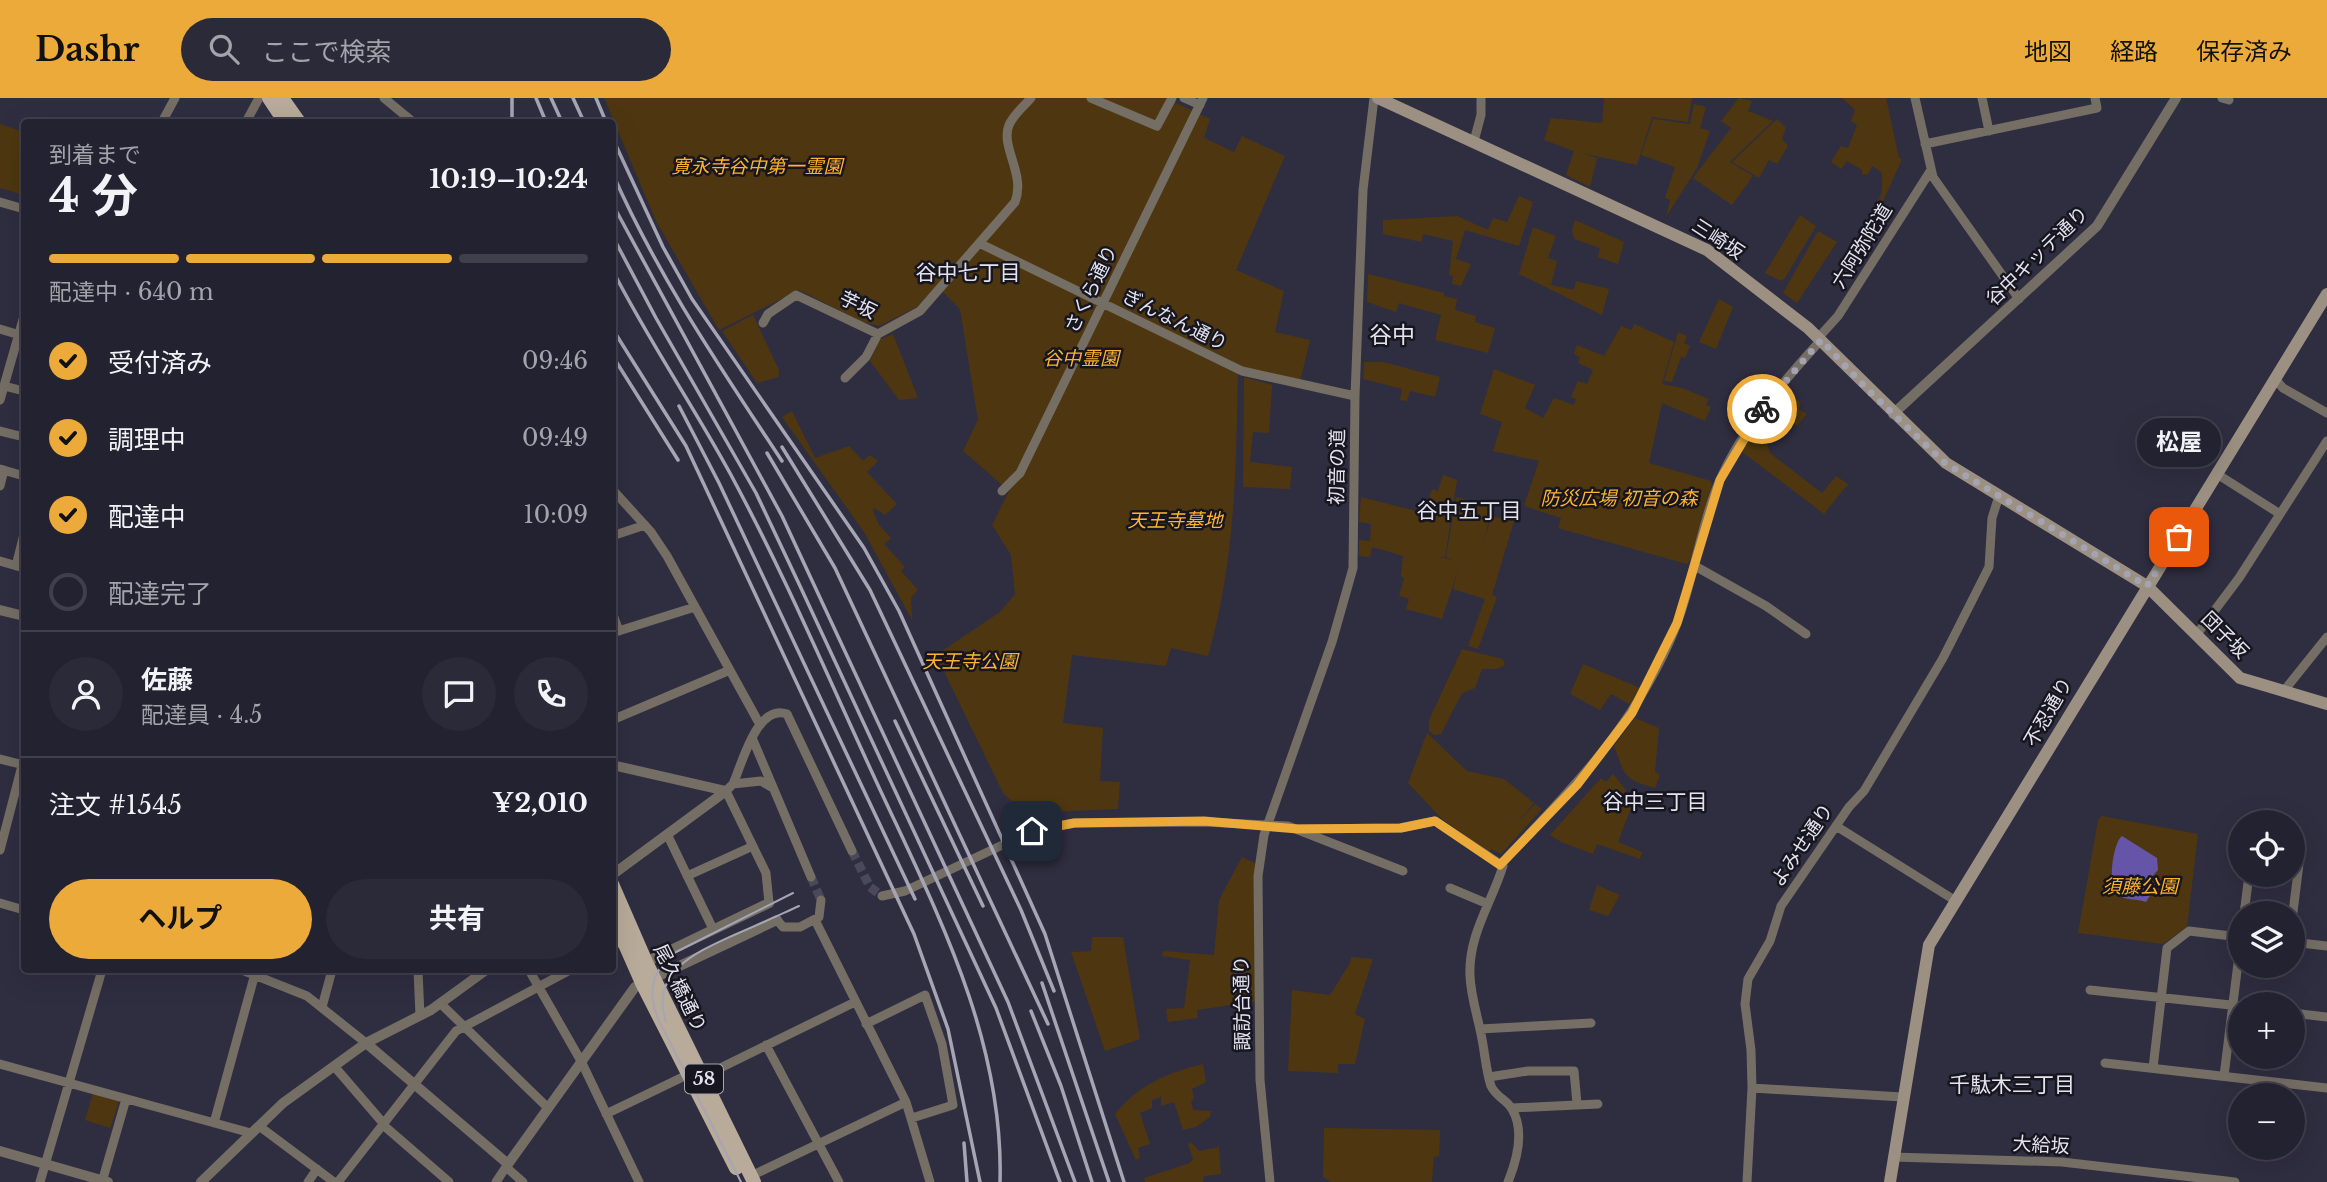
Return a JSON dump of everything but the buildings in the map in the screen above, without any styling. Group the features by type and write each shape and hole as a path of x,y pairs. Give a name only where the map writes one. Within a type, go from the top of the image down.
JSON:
{"main road":[{"path":"270,98 283,119"},
{"path":"282,98 297,119"},
{"name":"三崎坂","path":"1376,98 1474,141 1594,201 1695,243 1819,339 1945,463 2147,586"},
{"name":"不忍通り","path":"1890,1182 1927,950 2327,294"},
{"name":"団子坂","path":"2147,586 2240,678 2327,704"},
{"name":"尾久橋通り","path":"616,893 646,962 648,980"},
{"name":"尾久橋通り","path":"618,944 648,980 749,1180"}],"street":[{"path":"164,119 175,98"},
{"path":"248,119 259,98"},
{"path":"384,98 409,119"},
{"name":"芋坂","path":"763,323 768,314 796,295 878,334 920,311 1015,202 1020,190 1009,125 1031,98"},
{"path":"1091,98 1157,126 1172,98"},
{"path":"1184,98 1201,101"},
{"name":"初音の道","path":"1268,824 1349,587 1353,565 1355,396 1363,190 1376,98"},
{"path":"1474,141 1481,115 1481,98"},
{"path":"1915,98 1931,170 1940,187 2019,299"},
{"path":"1982,98 1989,131"},
{"path":"1926,144 2097,108 2095,98"},
{"name":"谷中キッテ通り","path":"1893,414 2097,226 2176,98"},
{"name":"さくら通り","path":"1002,491 1020,473 1201,101"},
{"name":"六阿弥陀道","path":"1502,866 1577,785 1621,731 1670,641 1720,480 1755,420 1838,316 1931,170"},
{"path":"0,202 21,208"},
{"name":"ぎんなん通り","path":"981,244 1242,371 1355,396"},
{"path":"0,329 21,335"},
{"path":"845,378 866,357 878,334"},
{"path":"0,400 21,338"},
{"path":"2275,379 2283,388 2327,413"},
{"path":"4,386 21,390"},
{"path":"0,431 21,436"},
{"path":"2197,634 2239,578 2327,441"},
{"path":"0,486 2,469 21,475"},
{"path":"2217,474 2280,514"},
{"path":"616,493 645,526 695,607 759,723"},
{"name":"よみせ通り","path":"1747,1182 1752,1088 1751,1050 1745,1004 1748,979 1770,941 1781,906 1870,781 1943,658 1989,567 1994,493"},
{"path":"616,535 645,526"},
{"path":"0,561 20,567"},
{"path":"1695,566 1766,606 1806,634"},
{"path":"616,632 695,607"},
{"path":"0,610 21,615"},
{"path":"2283,692 2327,636"},
{"path":"616,718 730,670"},
{"path":"646,962 769,903 769,881 730,788 759,723 776,713 786,714 852,851"},
{"path":"753,738 771,787 811,877"},
{"path":"0,759 21,762"},
{"path":"616,766 730,788"},
{"path":"0,850 21,772"},
{"path":"616,871 730,788 761,781 771,787"},
{"path":"882,896 905,891 1039,829 1074,823 1268,824 1298,829 1401,828 1435,821 1502,866 1470,960 1473,1010 1480,1029 1489,1077 1494,1092 1512,1108 1519,1141 1508,1182"},
{"name":"諏訪台通り","path":"1268,824 1258,876 1258,911 1260,1080 1270,1182"},
{"path":"1836,826 1956,901"},
{"path":"1298,829 1403,871"},
{"path":"667,834 713,929"},
{"path":"687,876 753,846"},
{"path":"1450,888 1489,902"},
{"path":"496,1182 627,995 648,980 777,920 783,927 794,929 815,920 822,912 821,900"},
{"path":"0,903 21,908"},
{"path":"815,920 906,1101 930,1182"},
{"path":"2153,1068 2167,948 2189,931 2228,936"},
{"path":"2305,943 2327,946"},
{"path":"40,1182 101,973"},
{"path":"214,1123 255,973"},
{"path":"260,973 307,996 321,1007 366,1043 523,1182"},
{"path":"321,1007 331,973"},
{"path":"418,973 420,1016"},
{"path":"201,1182 284,1103 366,1043 420,1016 482,973"},
{"path":"530,973 581,1060 639,1182"},
{"path":"0,1065 214,1123 255,1130 336,1182 456,1031 563,973"},
{"path":"2090,990 2228,1005"},
{"path":"866,1024 925,995 942,1044 953,1105 912,1118"},
{"path":"606,1114 766,1045 855,1002"},
{"path":"440,1003 548,1108"},
{"path":"2305,1014 2327,1017"},
{"path":"1480,1029 1591,1023"},
{"path":"766,1045 839,1182"},
{"path":"2224,1076 2228,1053"},
{"path":"2105,1063 2327,1088"},
{"path":"334,1066 383,1123 449,1182"},
{"path":"1489,1077 1528,1071 1574,1071 1577,1104"},
{"path":"1752,1088 1902,1097"},
{"path":"0,1150 104,1181 126,1099"},
{"path":"749,1180 906,1101"},
{"path":"1512,1108 1598,1104"},
{"name":"大給坂","path":"1893,1157 2062,1162 2235,1182"},
{"path":"308,1182 317,1169"}],"green space":[{"path":"604,98 1166,98 1210,119 1204,138 1234,152 1242,136 1285,156 1236,270 1284,291 1275,332 1310,340 1300,382 1238,366 1233,512 1224,584 1208,656 1171,648 1166,666 1072,655 1063,723 1103,728 1100,781 1120,782 1118,809 1024,813 1003,793 936,655 1000,612 1015,594 1011,555 992,525 1009,491 963,451 978,420 960,309 944,293 934,289 917,307 879,326 860,321 799,290 719,330 656,221 616,126 616,119 613,119"},
{"path":"1604,98 1692,98 1688,122 1652,117 1637,165 1582,153 1597,158 1590,187 1566,175 1574,151 1544,140 1551,118 1602,123"},
{"path":"1739,98 1752,101 1748,111 1773,121 1730,162 1753,176 1732,205 1693,178 1731,128 1721,121"},
{"path":"1842,98 1886,98 1899,158 1902,159 1879,210 1876,207 1882,192 1882,173 1872,166 1868,174 1862,175 1862,170 1847,161 1841,169 1831,162 1841,146 1848,148 1857,125 1851,121 1855,110"},
{"path":"1694,104 1706,107 1700,128 1710,131 1697,168 1666,217 1670,200 1665,198 1675,167 1641,155 1653,119 1690,124"},
{"path":"1777,119 1786,128 1782,139 1788,146 1777,164 1769,160 1759,178 1732,162"},
{"path":"0,124 21,131 21,194 0,188"},
{"path":"1519,196 1533,202 1519,246 1465,230 1456,259 1471,264 1461,286 1452,284 1453,276 1449,275 1453,241 1423,234 1422,242 1383,234 1383,220 1457,216 1488,230 1493,218 1507,222"},
{"path":"1800,215 1816,226 1781,281 1765,273"},
{"path":"1575,220 1624,242 1618,264 1598,257 1600,248 1574,239 1572,229"},
{"path":"1533,227 1556,236 1548,258 1557,261 1551,285 1574,290 1576,281 1609,289 1602,315 1519,274"},
{"path":"1818,231 1837,242 1797,303 1783,293"},
{"path":"1368,274 1444,293 1444,296 1457,299 1455,310 1476,316 1475,322 1495,328 1488,353 1435,340 1441,315 1399,303 1396,312 1367,302"},
{"path":"1719,299 1733,307 1716,349 1699,342"},
{"path":"753,315 779,370 778,377 757,383 722,331"},
{"name":"防災広場 初音の森","path":"1634,324 1674,342 1662,384 1682,388 1709,399 1706,405 1711,407 1705,421 1662,403 1649,463 1711,481 1691,559 1687,564 1558,528 1561,518 1524,506 1539,461 1493,451 1502,422 1480,414 1494,369 1535,385 1525,408 1543,418 1554,398 1574,405 1576,399 1571,397 1578,381 1587,384 1593,370 1578,363 1580,357 1574,354 1577,345 1604,356 1621,326 1632,330"},
{"path":"1678,332 1687,336 1684,343 1690,346 1685,358 1681,357 1672,382 1664,381"},
{"path":"893,334 918,398 899,400 870,361 879,340"},
{"path":"1364,362 1383,362 1440,377 1435,397 1410,391 1407,401 1400,400 1402,389 1363,379"},
{"path":"1244,377 1272,385 1269,433 1253,432 1250,462 1292,467 1290,489 1243,487"},
{"path":"1783,391 1801,402 1799,409 1807,414 1797,426 1786,418 1767,444 1770,453 1822,493 1836,476 1848,484 1824,514 1741,451"},
{"path":"792,411 815,458 849,446 863,461 870,455 878,461 867,472 897,504 885,515 874,508 873,511 879,525 891,538 884,544 905,567 901,571 918,590 911,598 912,620 864,532 782,417"},
{"path":"1443,475 1457,480 1445,557 1439,557 1453,560 1446,557 1456,497 1492,506 1483,546 1491,516 1514,521 1492,595 1497,597 1478,649 1468,646 1485,599 1453,589 1458,570 1442,619 1406,609 1409,599 1399,596 1404,578 1401,576 1403,556 1372,547 1370,557 1359,556 1359,540 1370,541 1371,524 1359,522 1361,497 1424,513 1432,489 1438,491"},
{"path":"1462,649 1503,659 1505,665 1497,669 1482,669 1475,688 1462,693 1441,734 1434,735 1429,731 1429,720"},
{"path":"1583,664 1640,688 1631,705 1611,694 1600,710 1570,694"},
{"path":"1635,718 1659,728 1655,772 1660,775 1655,788 1636,782 1626,774 1614,746"},
{"path":"1427,733 1467,771 1504,779 1534,803 1516,824 1535,804 1542,809 1501,854 1491,849 1488,853 1441,818 1408,783"},
{"path":"1613,774 1626,790 1621,804 1631,808 1618,842 1642,852 1640,859 1597,844 1593,854 1550,835 1601,778 1606,782"},
{"name":"須藤公園","path":"2102,816 2198,834 2187,927 2163,944 2078,933 2098,820"},
{"path":"1242,857 1255,863 1258,1001 1197,1010 1198,1018 1168,1022 1166,1009 1184,1008 1190,960 1162,956 1163,951 1214,955 1219,900"},
{"path":"1597,885 1620,895 1608,916 1589,910"},
{"path":"1092,937 1123,937 1140,1039 1105,1051 1071,952 1091,951"},
{"path":"1351,957 1373,959 1355,1014 1365,1019 1355,1064 1338,1064 1338,1073 1288,1071 1292,990 1330,995"},
{"path":"1203,1064 1206,1082 1192,1089 1194,1099 1191,1100 1193,1110 1211,1111 1210,1117 1196,1127 1183,1130 1174,1102 1161,1106 1161,1097 1152,1100 1152,1108 1140,1113 1150,1144 1138,1148 1140,1158 1136,1160 1115,1114 1134,1095 1154,1082"},
{"path":"93,1093 119,1101 110,1128 85,1120"},
{"path":"1324,1128 1440,1130 1439,1156 1434,1157 1432,1182 1331,1182 1323,1177"},
{"path":"1192,1143 1199,1151 1219,1147 1221,1174 1204,1176 1203,1182 1145,1182 1144,1178 1190,1163 1193,1159 1188,1144"}],"shaded area":[{"path":"2122,836 2157,858 2158,870 2151,878 2151,894 2146,902 2122,897 2115,892 2112,866 2116,847"}],"tunnel":[{"path":"852,851 870,887 882,896"},
{"path":"811,877 821,900"}],"tram line":[{"path":"741,1182 659,1021 653,1001 654,983 661,967 676,952 793,893"},
{"path":"666,1022 664,990 670,977 680,966 705,949 799,906"}],"railway":[{"path":"512,98 512,119"},
{"path":"536,98 545,119"},
{"path":"551,98 561,119"},
{"path":"573,98 583,119"},
{"path":"596,98 605,119"},
{"path":"616,146 663,247 692,299 864,548 899,611 1045,934 1124,1182"},
{"path":"616,180 669,284 782,461"},
{"path":"616,210 782,516 1008,1002 1075,1182"},
{"path":"616,243 756,493 800,586 996,1008 1060,1182"},
{"path":"616,276 752,514 946,935 980,1031 991,1080 998,1131 1000,1182"},
{"path":"616,334 686,446 914,934 948,1029 980,1182"},
{"path":"616,361 678,460"},
{"path":"679,406 719,483 915,899"},
{"path":"782,447 870,590 1021,910 1054,991"},
{"path":"767,453 835,568 1048,1024"},
{"path":"895,721 983,906"},
{"path":"1042,983 1109,1182"},
{"path":"1031,1011 1061,1086 1092,1182"},
{"path":"964,1143 967,1182"}],"way so far":[{"path":"1762,409 1821,340 1868,390 1945,463 2147,586 2179,537"}],"place":[{"name":"松屋","path":"2179,537"}],"district":[{"name":"谷中七丁目","path":"968,273"},
{"name":"谷中","path":"1392,335"},
{"name":"谷中五丁目","path":"1469,511"},
{"name":"谷中三丁目","path":"1655,802"},
{"name":"千駄木三丁目","path":"2012,1085"}],"route":[{"path":"1032,831 1074,823 1204,821 1268,824 1298,829 1401,828 1435,821 1500,865 1577,785 1621,731 1632,713 1664,656 1677,623 1720,480 1762,409"}],"park label":[{"name":"寛永寺谷中第一霊園","path":"757,166"},
{"name":"谷中霊園","path":"1081,358"},
{"name":"天王寺墓地","path":"1175,520"},
{"name":"天王寺公園","path":"970,661"}]}
